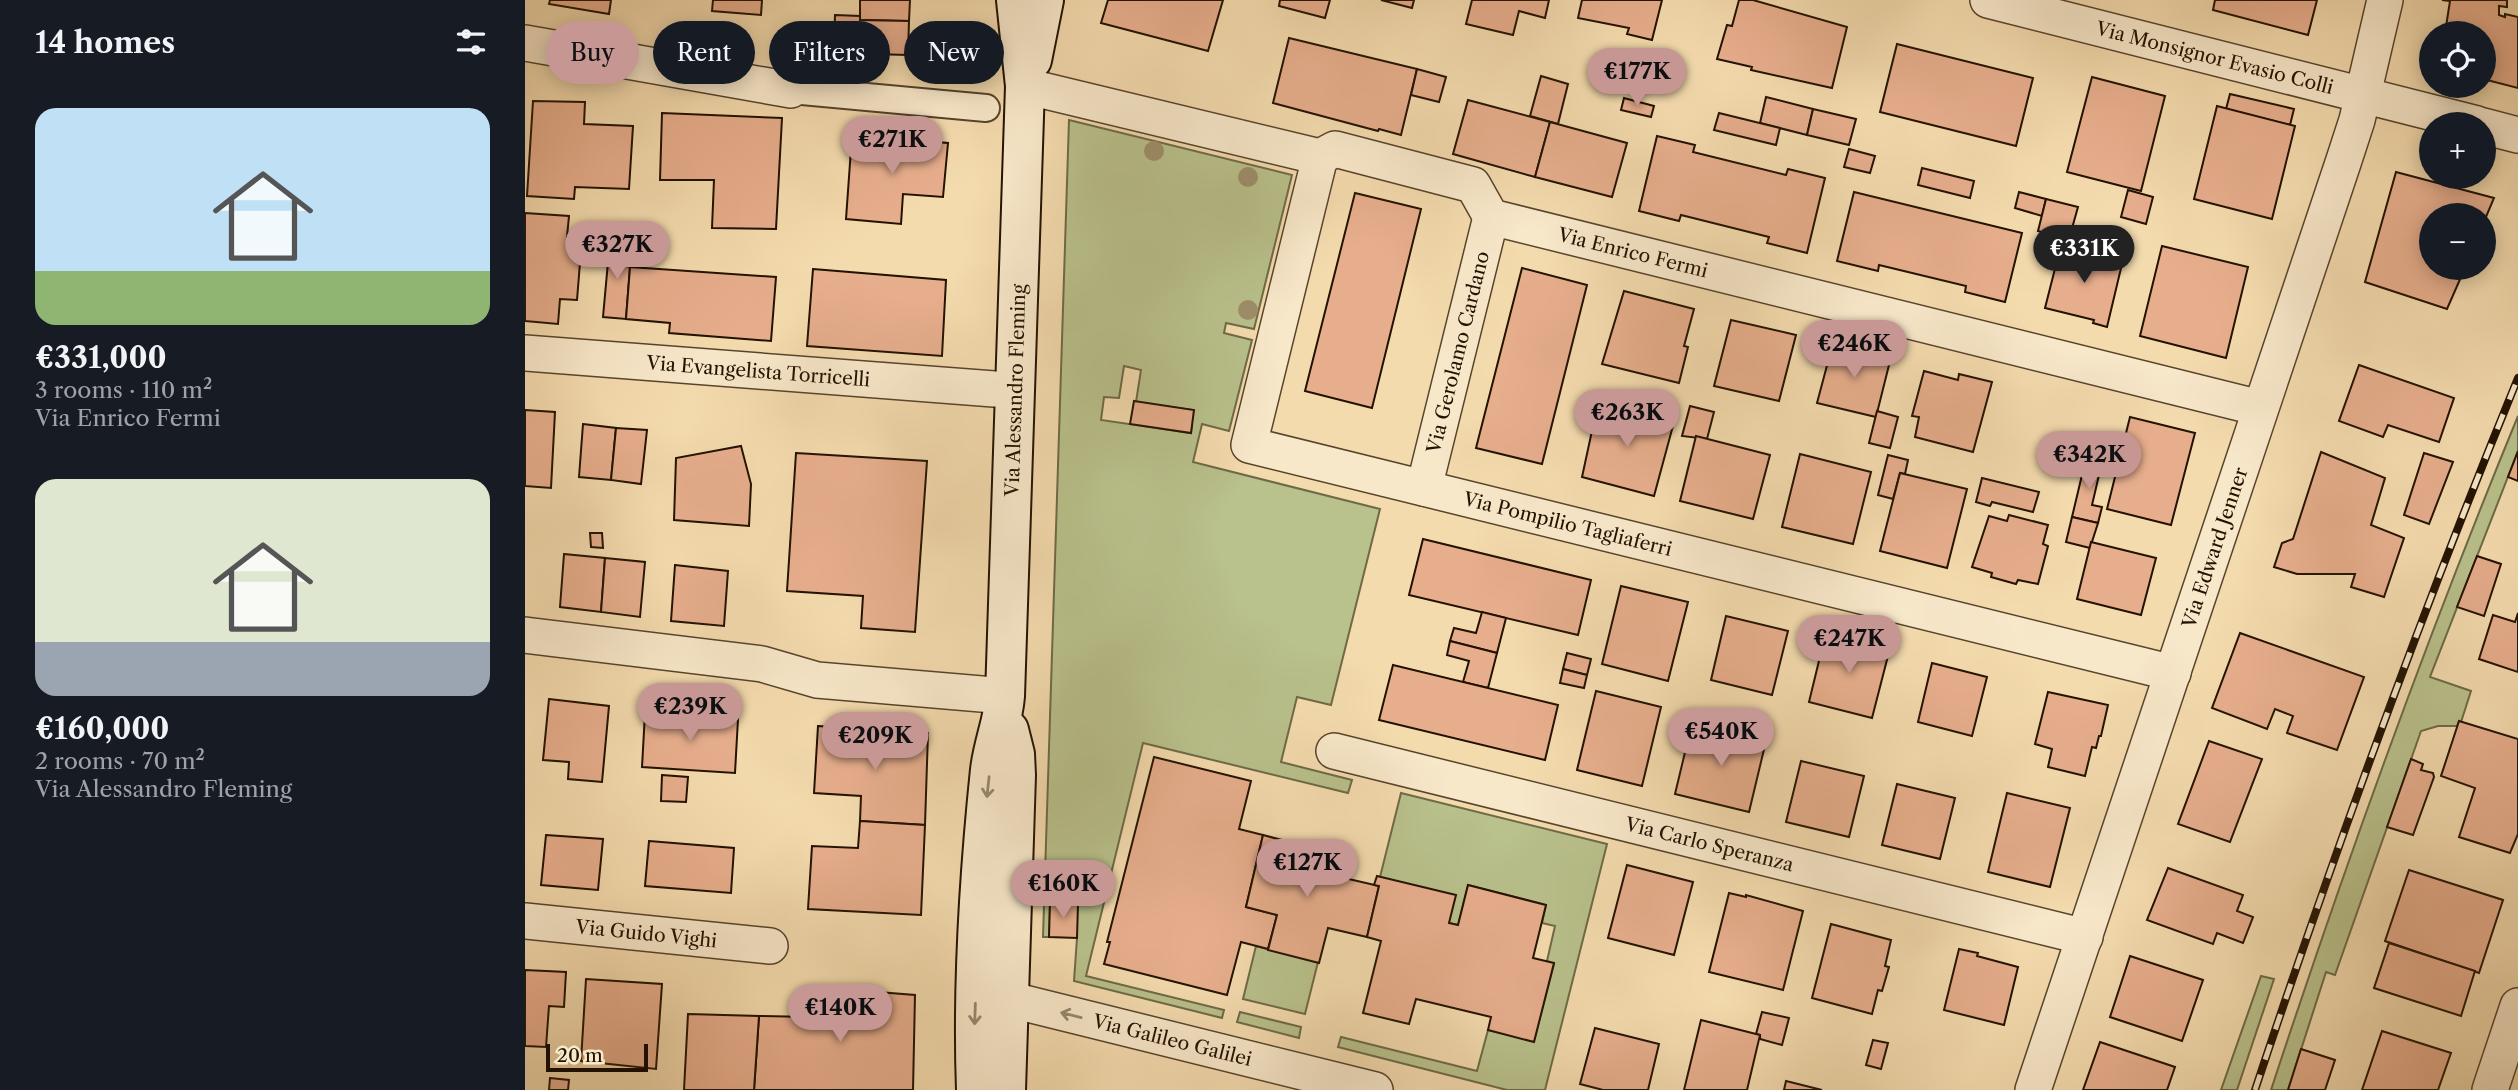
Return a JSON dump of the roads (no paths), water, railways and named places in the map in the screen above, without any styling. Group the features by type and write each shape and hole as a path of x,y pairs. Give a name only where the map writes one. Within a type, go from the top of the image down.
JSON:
{"main road":[{"name":"Via Alessandro Fleming","path":"976,1090 980,874 991,765 1005,696 1025,86 1016,0"},
{"name":"Via Alessandro Fleming","path":"1025,86 1044,0"},
{"name":"Via Alessandro Fleming","path":"1005,696 1016,775 1006,1090"}],"street":[{"name":"Via Monsignor Evasio Colli","path":"1988,0 2429,112"},
{"name":"Via Edward Jenner","path":"2033,1090 2336,186 2363,95 2385,0"},
{"path":"525,43 790,90 986,108"},
{"path":"1025,86 1320,157 1335,149 1473,185 1491,217"},
{"path":"2496,129 2518,135"},
{"name":"Via Pompilio Tagliaferri","path":"1320,157 1249,445 2173,673"},
{"name":"Via Enrico Fermi","path":"1491,217 2260,408"},
{"name":"Via Gerolamo Cardano","path":"1425,488 1491,217"},
{"name":"Via Evangelista Torricelli","path":"525,353 994,389"},
{"path":"525,635 762,664 817,680 1005,696"},
{"name":"Via Carlo Speranza","path":"1333,751 2085,937"},
{"name":"Via Guido Vighi","path":"525,920 770,946"},
{"name":"Via Galileo Galilei","path":"1009,1003 1024,1003 1375,1090"},
{"path":"2490,1090 2518,1006"}],"railway":[{"path":"2255,1090 2316,910 2381,732 2518,378"}]}
